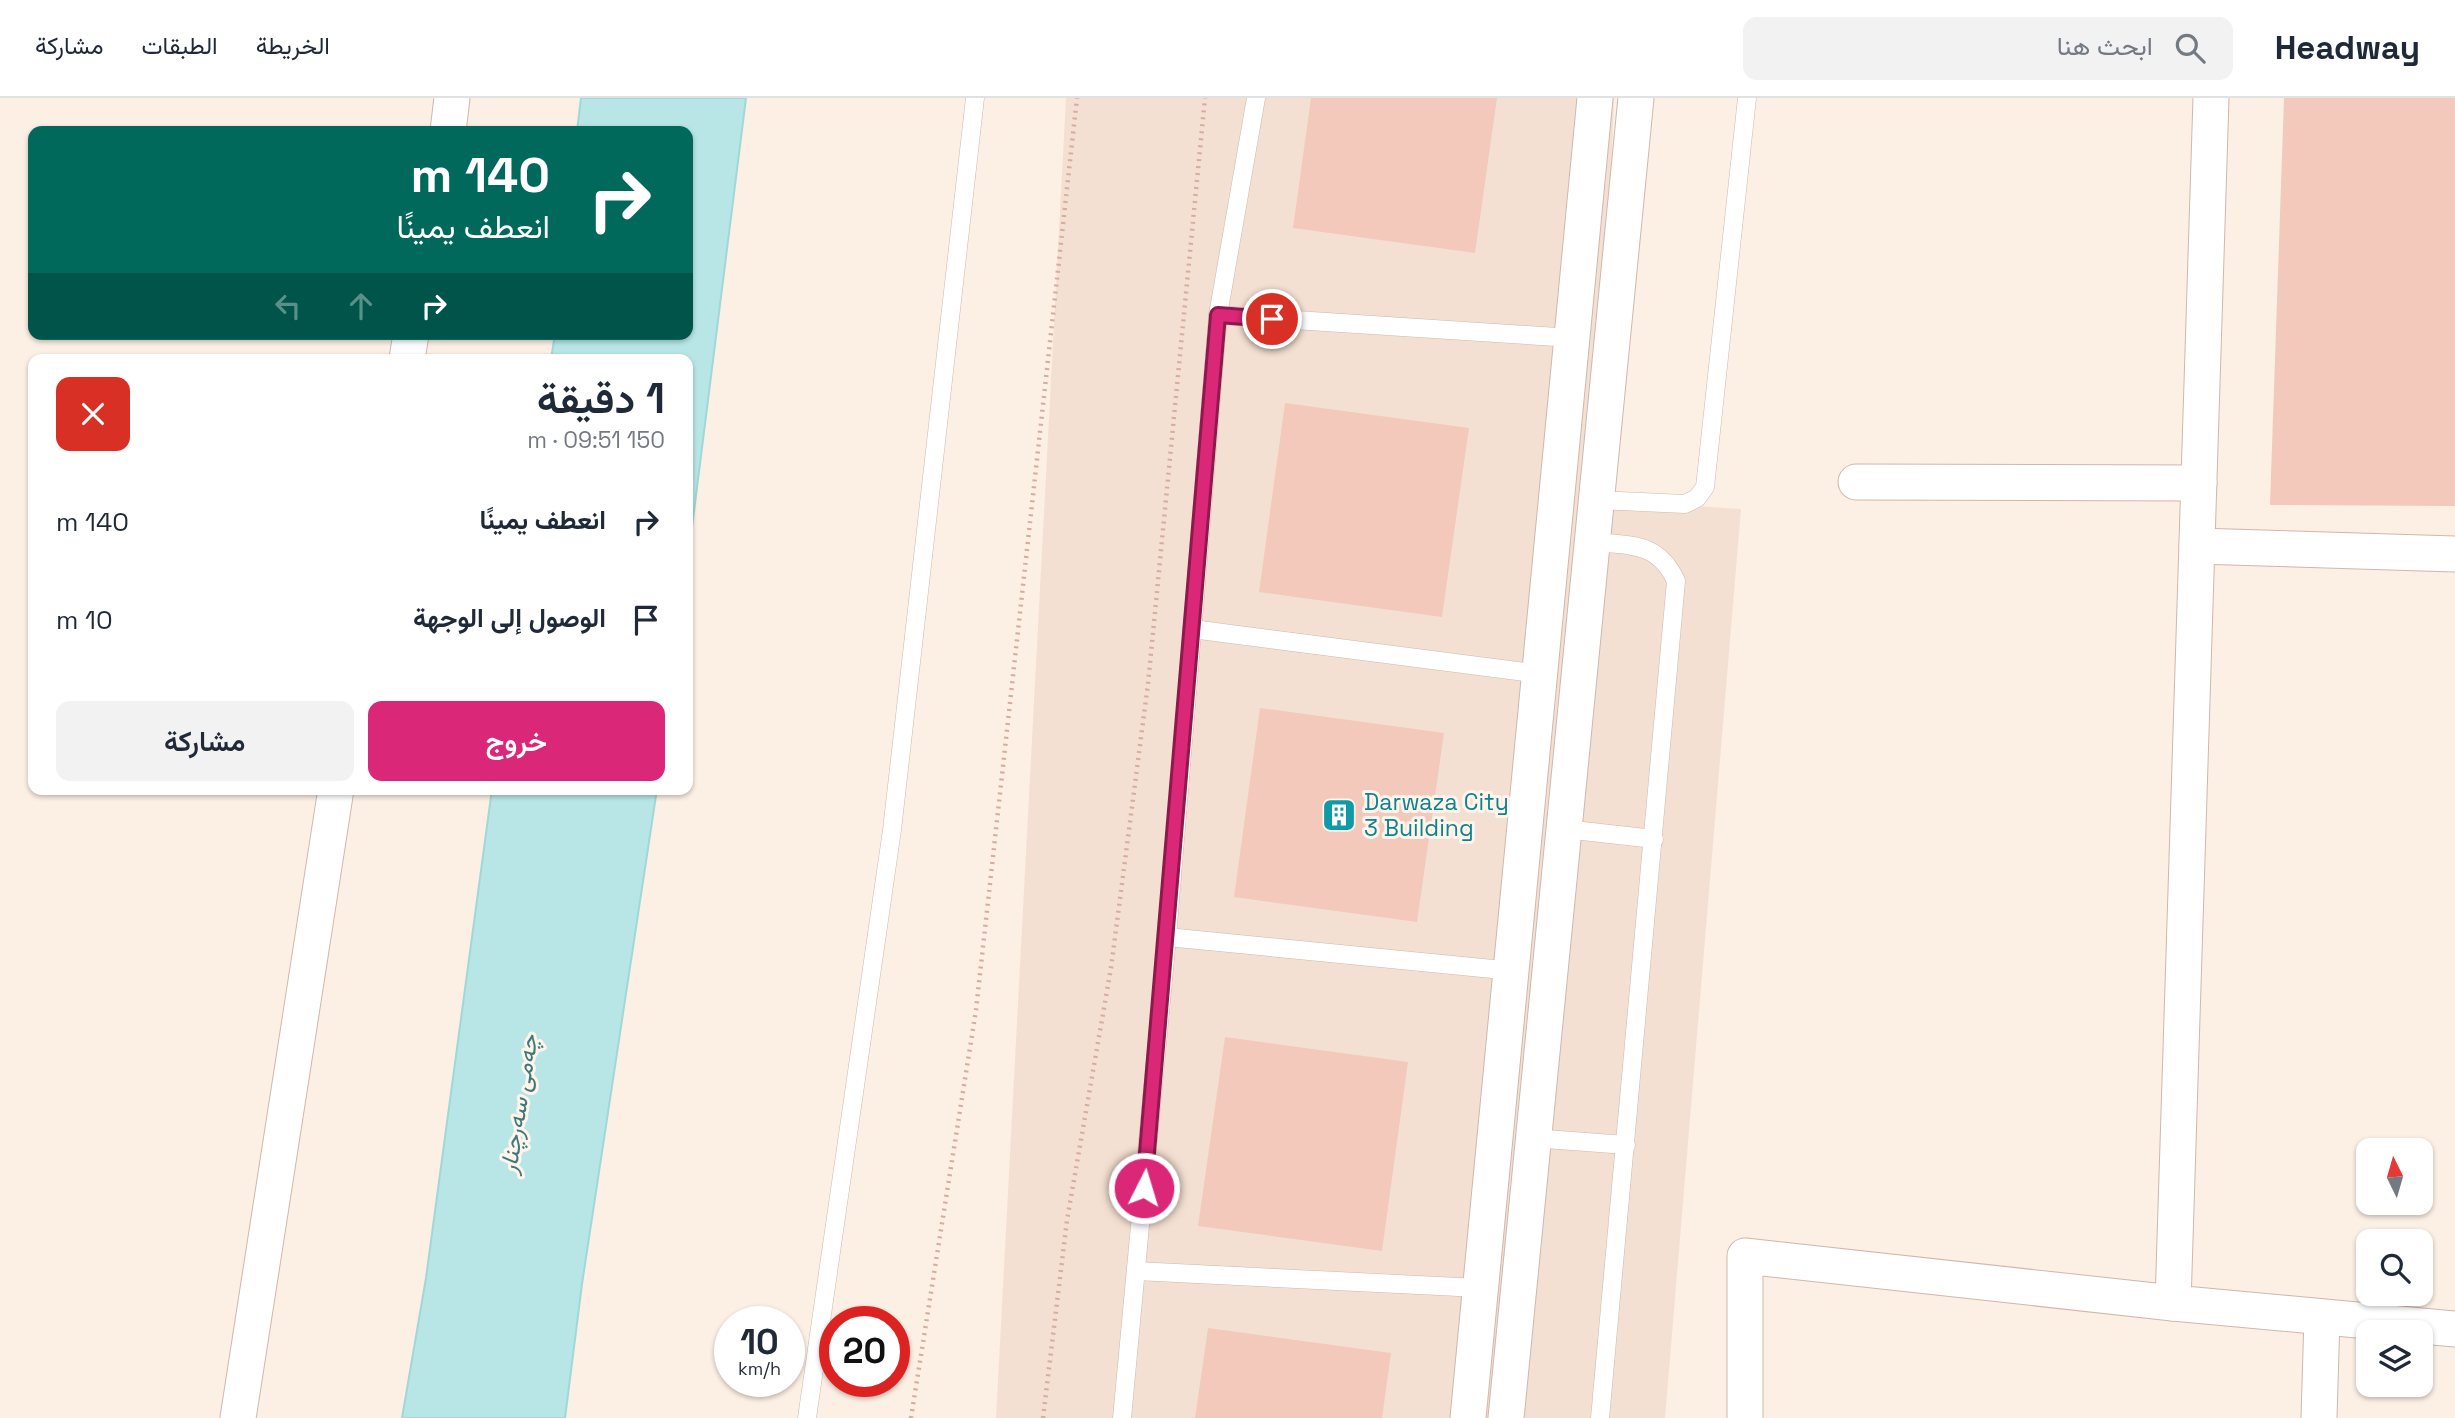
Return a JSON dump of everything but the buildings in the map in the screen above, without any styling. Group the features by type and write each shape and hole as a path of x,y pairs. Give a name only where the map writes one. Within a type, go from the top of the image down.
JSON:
{"street":[{"path":"449,126 452,98"},
{"path":"1468,1418 1595,98"},
{"path":"1506,1418 1636,98"},
{"path":"2173,1303 2211,98"},
{"path":"1856,482 2199,483"},
{"path":"2197,545 2455,554"},
{"path":"238,1418 336,795"},
{"path":"1745,1418 1745,1256 2173,1303 2455,1329"},
{"path":"2319,1418 2322,1317"}],"lane":[{"path":"807,1418 892,830 975,98"},
{"path":"1122,1418 1167,937 1218,315 1256,98"},
{"path":"1598,500 1685,504 1697,498 1706,487 1747,98"},
{"path":"1218,315 1572,338"},
{"path":"1594,542 1636,546 1654,552 1669,565 1676,581 1600,1418"},
{"path":"1192,629 1541,674"},
{"path":"1565,829 1654,839"},
{"path":"1167,937 1513,971"},
{"path":"1532,1138 1626,1145"},
{"path":"1136,1271 1479,1288"}],"path":[{"path":"911,1418 978,996 1077,98"},
{"path":"1044,1418 1068,1220 1111,968 1148,684 1205,98"}],"shaded area":[{"path":"1066,98 1614,98 1598,500 1741,509 1665,1418 996,1418"}],"water":[{"path":"581,98 746,98 693,519 693,354 552,354 554,340 693,340 693,126 578,126"},
{"name":"چەمی سەرچنار","path":"491,795 656,795 582,1284 565,1418 402,1418 426,1278"}],"place":[{"name":"Darwaza City 3 Building","path":"1339,815"}],"route":[{"path":"1144,1188 1218,315 1272,319"}]}
